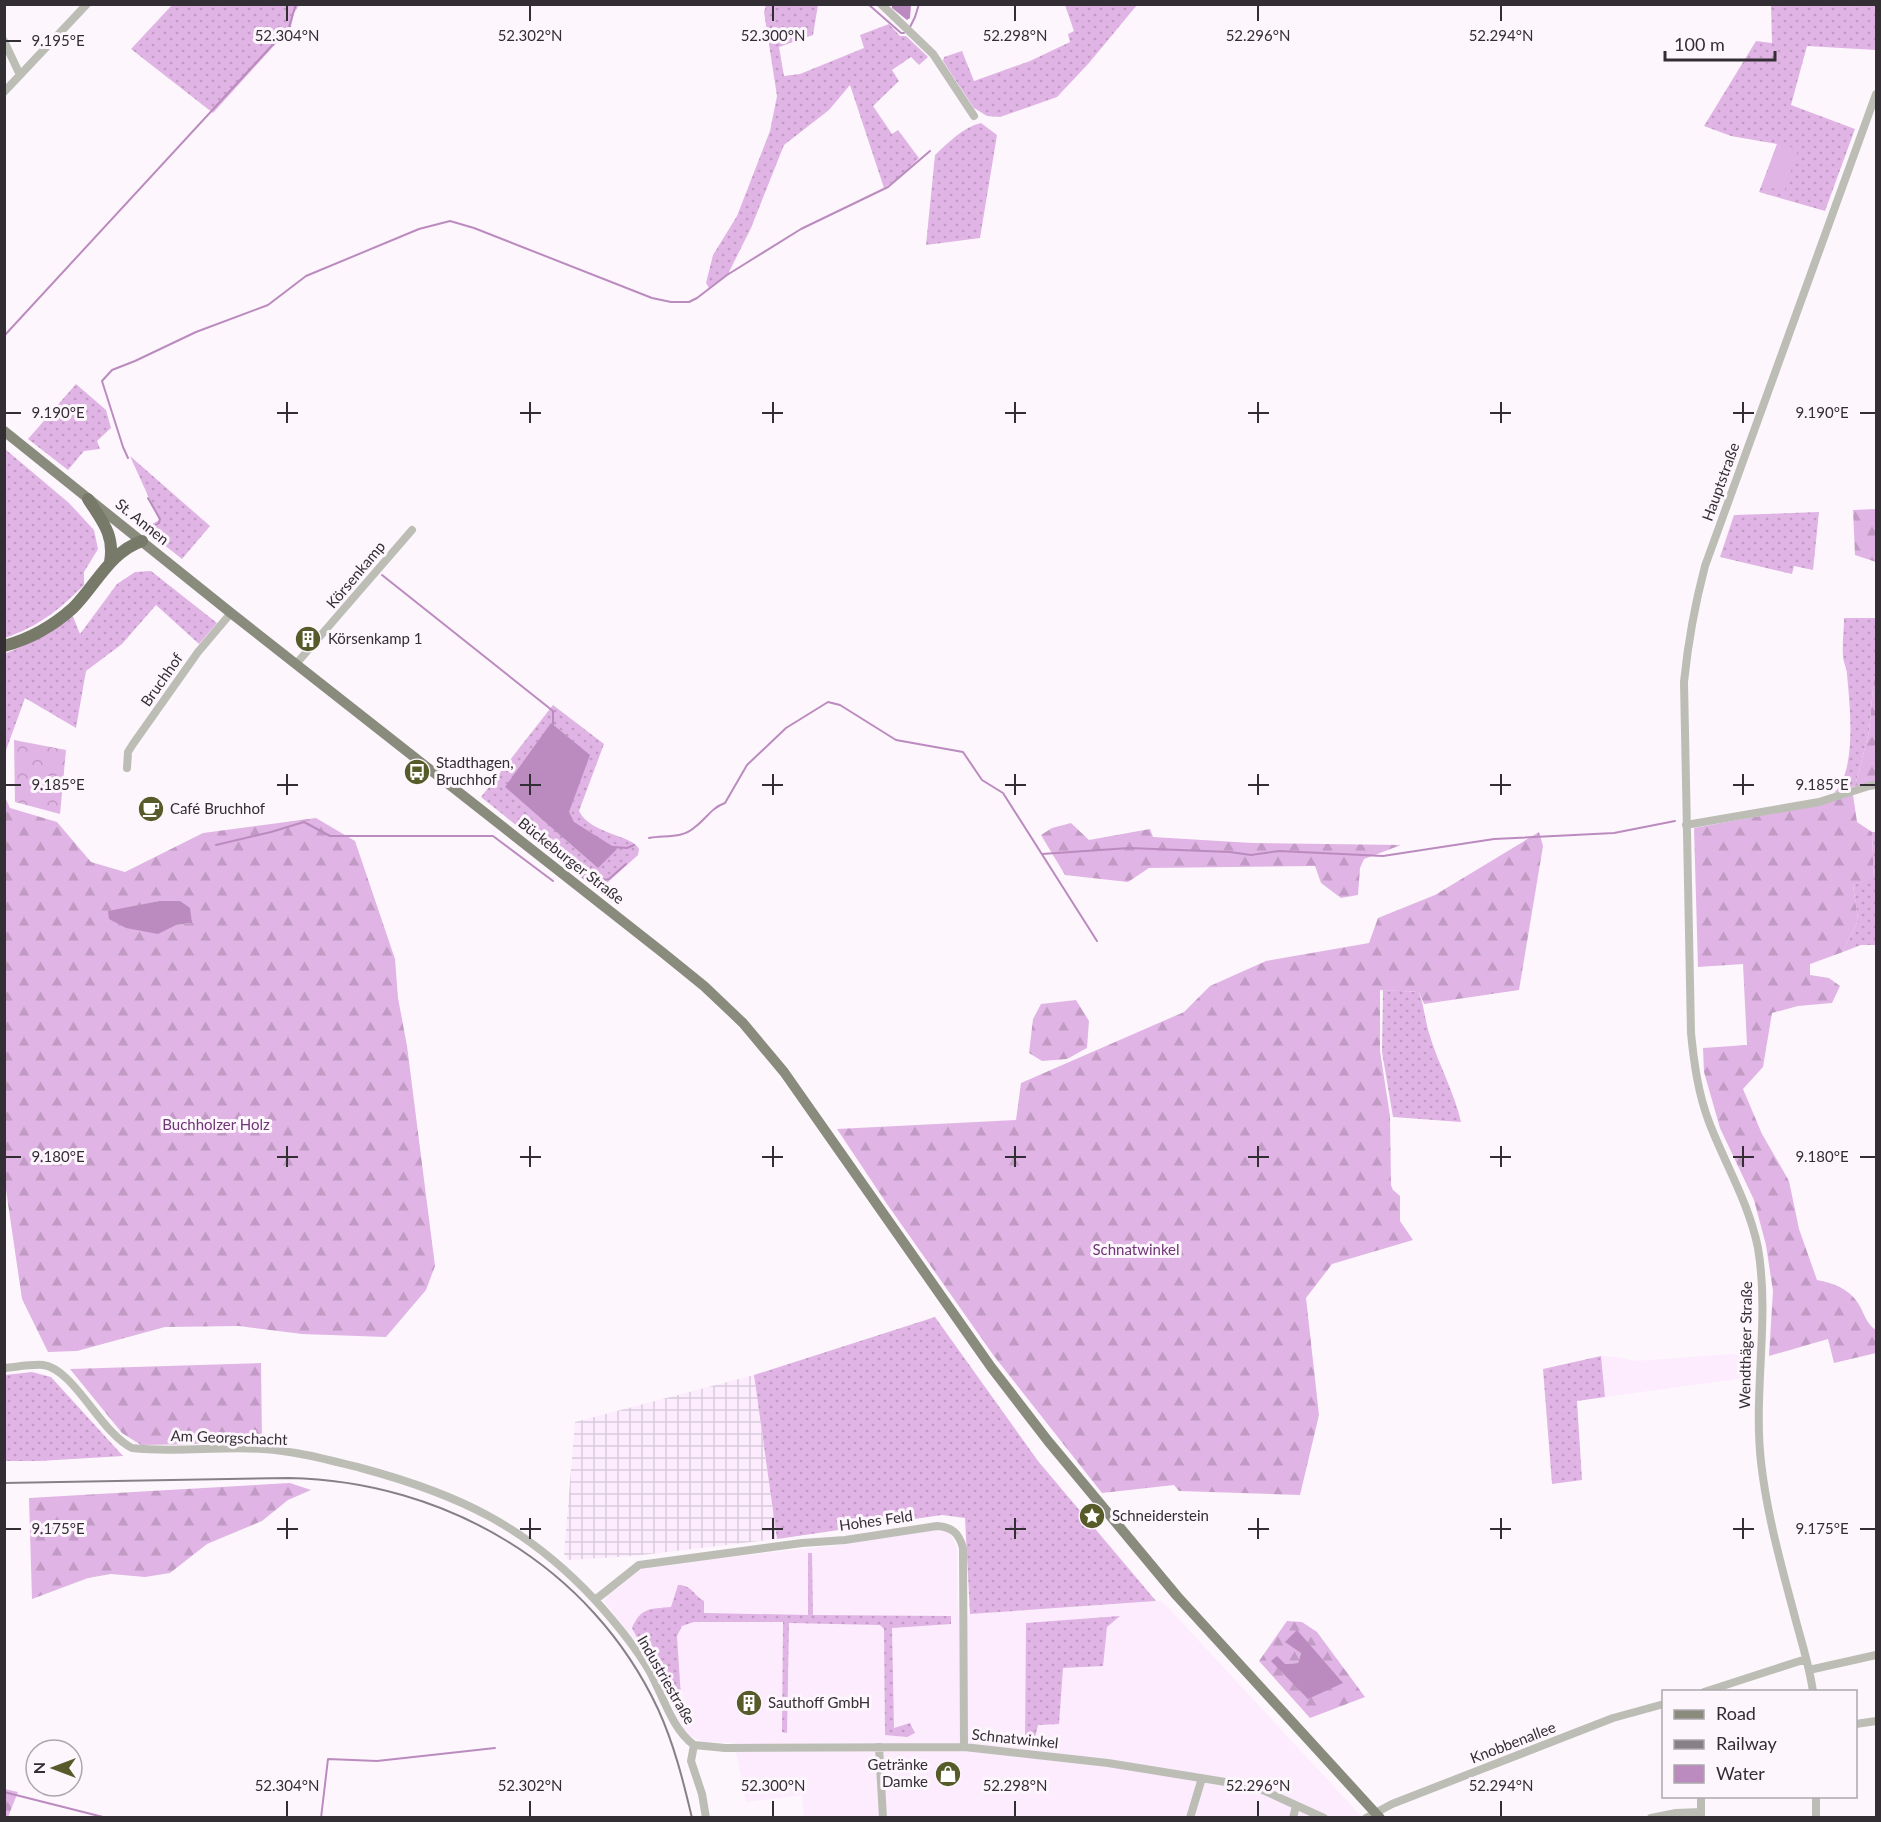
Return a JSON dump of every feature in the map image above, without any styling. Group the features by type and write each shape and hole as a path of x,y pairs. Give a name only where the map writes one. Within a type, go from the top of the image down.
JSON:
{"highway":[{"path":"88,499 108,530 111,539 110,564"},
{"path":"4,646 25,639 50,626 73,607 122,550 142,541"}],"main road":[{"name":"St. Annen","path":"4,431 260,636"},
{"name":"Bückeburger Straße","path":"260,636 704,986 743,1023 784,1072 991,1367 1048,1441 1177,1596 1316,1748 1374,1816"}],"street":[{"path":"4,92 87,4"},
{"path":"881,4 933,54 974,116"},
{"path":"4,41 20,75"},
{"name":"Hauptstraße","path":"1686,825 1684,682 1687,644 1694,607 1705,566 1724,512 1876,94"},
{"name":"Körsenkamp","path":"296,664 412,530"},
{"name":"Bruchhof","path":"127,764 133,744 198,652 231,613"},
{"path":"1686,825 1819,802 1869,786 1876,786"},
{"name":"Wendthäger Straße","path":"1686,825 1691,1033 1694,1066 1708,1120 1751,1219 1757,1247 1762,1303 1759,1419 1764,1490 1771,1527 1814,1690"},
{"name":"Am Georgschacht","path":"4,1368 43,1365 56,1370 68,1380 111,1433 120,1442 132,1448 265,1449 339,1462 423,1486 464,1502 502,1523 538,1548"},
{"name":"Hohes Feld","path":"595,1600 639,1564 802,1543 846,1540 937,1526 954,1530 963,1548 964,1748"},
{"name":"Industriestraße","path":"538,1548 567,1571 595,1600 648,1670 676,1726 685,1739 694,1745 691,1761 702,1794 706,1818"},
{"path":"1809,1670 1876,1655"},
{"path":"1710,1690 1806,1659"},
{"name":"Knobbenallee","path":"1374,1816 1392,1804 1613,1718 1662,1705"},
{"path":"1857,1724 1876,1721"},
{"name":"Schnatwinkel","path":"694,1745 725,1748 964,1748 1108,1763 1244,1785 1265,1791 1324,1818"},
{"path":"879,1747 883,1818"},
{"path":"1190,1818 1202,1778"},
{"path":"1651,1818 1701,1815 1701,1798"},
{"path":"1816,1798 1816,1818"},
{"path":"1293,1818 1296,1806"}],"shaded area":[{"path":"1732,1354 1754,1357 1752,1377 1605,1397 1601,1356 1636,1361"},
{"path":"754,1375 777,1539 633,1556 568,1560 564,1554 575,1422"},
{"path":"941,1529 950,1533 957,1548 958,1614 1162,1601 1362,1817 804,1818 802,1795 746,1802 734,1743 703,1742 690,1736 681,1725 661,1683 635,1641 604,1601 610,1592 641,1567 838,1545"}],"green space":[{"path":"172,5 299,5 294,13 291,27 213,113 131,49"},
{"path":"766,5 818,5 813,35 779,47 784,76 800,74 864,48 860,35 889,24 900,36 906,36 928,57 919,65 911,57 892,70 899,81 873,106 892,134 898,130 919,158 900,177 884,188 850,85 829,110 784,145 751,228 728,274 709,288 706,283 713,255 737,216 770,131 777,96 764,12"},
{"path":"1065,5 1137,5 1089,63 1057,97 1000,117 987,116 974,108 943,61 944,57 962,51 974,81 1030,61 1070,42 1068,34 1074,31"},
{"path":"1771,5 1876,5 1876,50 1807,46 1791,105 1855,129 1825,211 1759,192 1777,144 1731,136 1704,126 1756,41 1772,43"},
{"path":"981,123 997,135 980,238 926,245 935,155 962,132"},
{"path":"1778,142 1798,150 1784,192 1763,185"},
{"path":"76,384 106,410 111,428 97,441 100,449 84,451 68,470 28,439"},
{"path":"5,449 69,503 94,530 98,549 84,572 84,585 75,594 38,623 5,638"},
{"path":"130,456 210,526 182,559 144,529 159,520"},
{"path":"1876,509 1876,562 1855,555 1853,510"},
{"path":"1819,512 1813,570 1794,566 1792,574 1720,557 1734,515"},
{"path":"151,571 217,623 199,644 156,605 122,644 86,671 76,728 25,698 5,753 4,654 40,637 72,614 80,634 117,584 135,572"},
{"path":"1844,618 1876,618 1876,675 1869,732 1855,786 1834,793 1846,770 1850,737 1847,672 1843,658"},
{"path":"1876,675 1876,782 1855,786 1869,732"},
{"path":"553,705 604,744 579,811 592,825 629,840 639,849 638,855 598,891 481,797"},
{"path":"14,740 66,750 60,814 15,802"},
{"name":"Buchholzer Holz","path":"4,795 10,808 57,822 91,862 125,872 203,833 316,818 355,841 395,959 398,998 407,1046 435,1266 426,1290 386,1337 302,1334 239,1326 165,1327 77,1351 48,1352 22,1299 5,1183","holes":["159,901 180,901 192,923 176,925 108,912"]},
{"path":"1853,795 1857,822 1872,832 1874,878 1853,885 1858,920 1843,952 1810,964 1810,975 1829,978 1840,986 1832,1003 1798,1006 1772,1013 1763,1067 1743,1089 1762,1134 1789,1181 1799,1229 1817,1280 1834,1285 1850,1294 1858,1303 1870,1325 1876,1330 1876,1353 1834,1363 1828,1339 1769,1356 1773,1291 1766,1245 1754,1200 1720,1128 1704,1072 1703,1048 1747,1045 1743,964 1698,967 1694,828 1820,805"},
{"path":"1071,823 1089,840 1150,829 1153,837 1252,843 1401,845 1364,859 1360,868 1358,895 1341,898 1321,883 1315,866 1149,868 1128,882 1065,875 1041,835 1052,828"},
{"name":"Schnatwinkel","path":"1539,832 1543,846 1519,990 1424,1004 1419,992 1380,990 1380,1051 1390,1116 1391,1185 1400,1196 1400,1221 1413,1240 1332,1264 1306,1298 1319,1415 1300,1495 1179,1491 1174,1485 1102,1493 994,1356 837,1129 1016,1120 1021,1083 1184,1012 1210,986 1266,961 1369,943 1378,918 1435,895"},
{"path":"1872,832 1876,832 1876,945 1861,945 1843,952 1858,920 1853,885 1874,877"},
{"path":"1383,990 1419,992 1433,1044 1461,1122 1393,1117 1382,1052"},
{"path":"1076,1000 1089,1021 1087,1048 1067,1059 1042,1061 1029,1053 1033,1019 1041,1004"},
{"path":"935,1317 1038,1461 1156,1601 970,1614 965,1518 942,1515 777,1539 754,1375"},
{"path":"1601,1356 1605,1397 1577,1401 1582,1480 1552,1484 1543,1369"},
{"path":"261,1363 262,1443 141,1445 122,1433 70,1369"},
{"path":"32,1372 51,1377 123,1456 5,1461 5,1375"},
{"path":"290,1483 311,1490 288,1500 262,1521 207,1544 170,1573 145,1577 111,1574 88,1578 32,1599 29,1498"},
{"path":"808,1553 812,1553 813,1615 951,1616 951,1624 892,1628 894,1728 910,1723 915,1733 907,1737 885,1735 884,1629 880,1625 789,1623 787,1733 782,1732 783,1622 694,1622 682,1626 677,1636 681,1698 688,1723 681,1720 632,1628 635,1621 647,1610 671,1607 678,1585 689,1588 704,1601 704,1613 808,1615"},
{"path":"1120,1616 1107,1627 1103,1666 1063,1668 1059,1724 1038,1725 1033,1747 1025,1746 1026,1623"},
{"path":"1287,1621 1302,1622 1317,1632 1365,1697 1310,1718 1259,1661","holes":["1301,1653 1308,1698 1285,1664 1298,1663"]},
{"path":"5,1789 18,1792 8,1817 5,1817"}],"water":[{"path":"892,5 911,5 910,18 907,20 892,8"},
{"path":"551,723 590,755 569,812 574,822 617,849 598,868 505,787"},
{"path":"159,901 180,901 190,908 192,923 176,925 158,934 126,928 109,919 108,911"},
{"path":"1297,1630 1343,1683 1308,1699 1271,1661 1277,1656 1285,1664 1298,1663 1301,1653 1285,1642"}],"waterway":[{"path":"4,336 289,27 296,4"},
{"path":"868,4 901,33 904,33"},
{"path":"910,27 919,4"},
{"path":"128,458 102,381 112,370 196,332 268,305 306,276 419,229 450,221 474,228 652,298 671,302 689,302 727,275 801,229 888,187 930,151"},
{"path":"147,530 159,523 160,519 148,498"},
{"path":"382,575 553,711 553,727"},
{"path":"649,838 679,835 690,831 713,810 725,803 747,765 786,728 828,702 840,705 896,740 963,752 982,780 1003,793 1097,941"},
{"path":"1042,854 1129,848 1251,855 1279,851 1383,856 1494,839 1614,833 1675,821"},
{"path":"216,845 304,822 330,836 493,836 553,881"},
{"path":"518,824 590,883 609,879 626,864"},
{"path":"613,847 627,848 634,845"},
{"path":"321,1818 328,1759 377,1761 495,1748"},
{"path":"4,1792 107,1818"}],"railway":[{"path":"4,1483 289,1478 347,1483 403,1495 457,1515 507,1541 553,1574 594,1613 629,1658 664,1722 678,1762 692,1818"}],"place":[{"name":"Körsenkamp 1","path":"308,639"},
{"name":"Stadthagen, Bruchhof","path":"417,772"},
{"name":"Café Bruchhof","path":"151,809"},
{"name":"Schneiderstein","path":"1092,1516"},
{"name":"Sauthoff GmbH","path":"749,1703"},
{"name":"Getränke Damke","path":"948,1774"}]}
